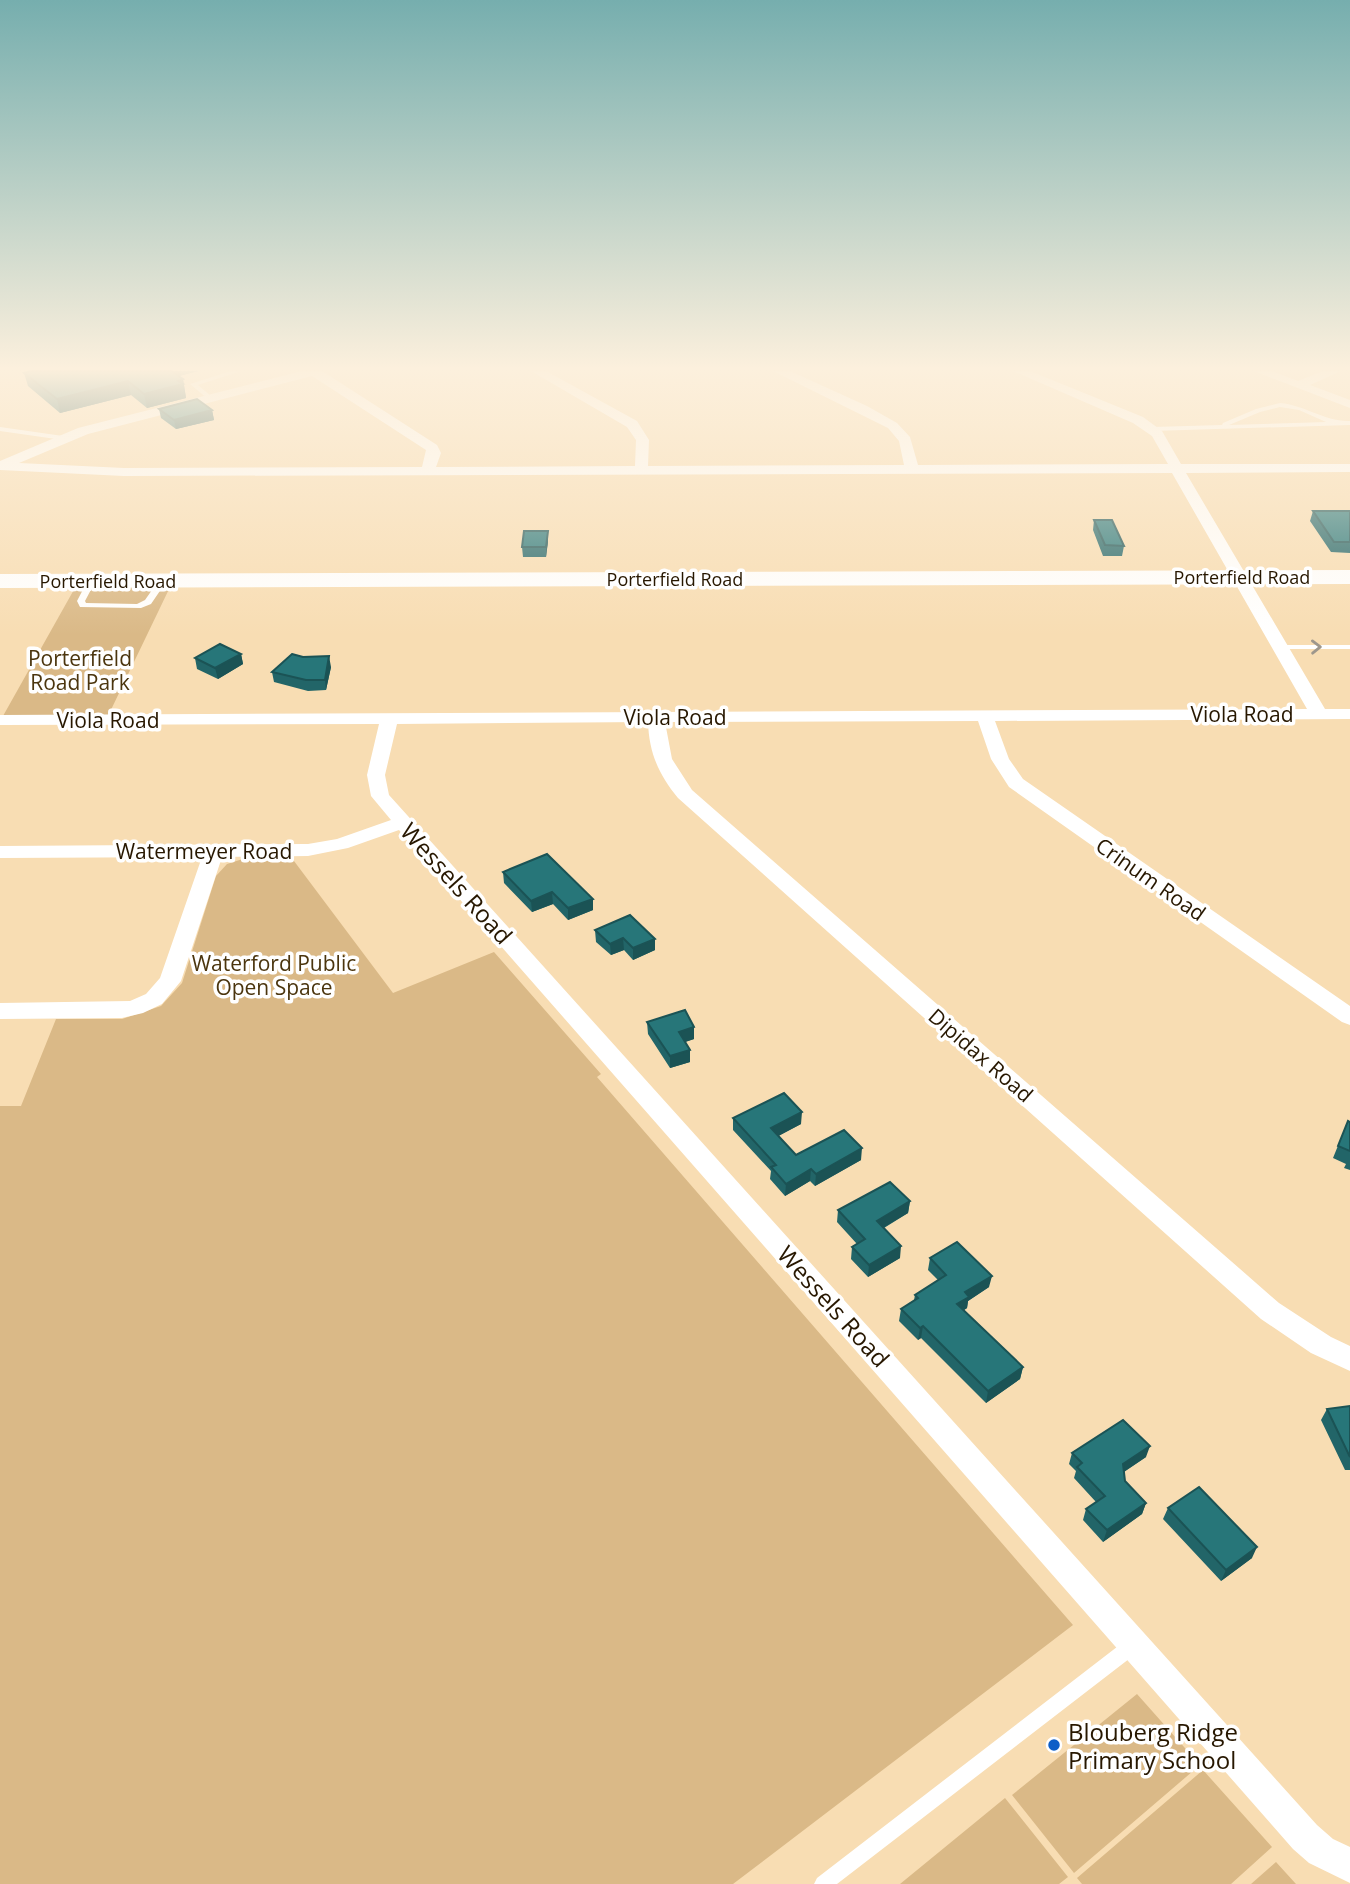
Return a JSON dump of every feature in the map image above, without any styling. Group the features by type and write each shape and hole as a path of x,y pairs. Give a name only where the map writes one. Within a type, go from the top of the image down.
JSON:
{"street":[{"path":"29,459 50,468"},
{"path":"428,471 432,459"},
{"path":"641,470 642,459"},
{"path":"909,459 912,470"},
{"path":"1174,459 1319,714"},
{"path":"0,466 124,472 1350,468"},
{"name":"Porterfield Road","path":"0,581 1350,577"},
{"name":"Viola Road","path":"0,720 1350,714"},
{"name":"Crinum Road","path":"985,715 999,761 1016,783 1350,1017"},
{"name":"Dipidax Road","path":"656,717 658,750 672,779 685,794 1270,1311 1321,1345 1350,1359"},
{"name":"Wessels Road","path":"389,718 376,775 380,796 1305,1837 1321,1851 1350,1865"},
{"name":"Watermeyer Road","path":"0,852 319,849 403,822"},
{"path":"0,1011 122,1010 135,1008 154,999 170,981 214,850"}],"lane":[{"path":"1281,647 1350,648"},
{"path":"823,1884 1134,1644"}],"green space":[{"name":"Porterfield Road Park","path":"171,585 108,716 3,716 76,586"},
{"name":"Waterford Public Open Space","path":"249,857 291,857 393,993 494,952 601,1074 597,1077 1073,1625 733,1884 0,1884 0,1106 21,1106 56,1019 122,1019 161,1006 182,983 216,876 227,864"},
{"path":"1137,1694 1200,1765 1074,1873 1012,1795"},
{"path":"1203,1770 1272,1847 1231,1884 1082,1884 1077,1878"},
{"path":"1005,1798 1068,1877 1059,1884 900,1884"},
{"path":"1276,1862 1296,1884 1251,1884"}],"building":[{"path":"1313,511 1350,511 1350,542 1334,542"},
{"path":"1094,520 1112,520 1124,546 1105,545"},
{"path":"524,531 548,531 546,547 522,547"},
{"path":"220,644 241,654 215,668 195,658"},
{"path":"292,654 303,657 329,656 325,680 306,680 272,672"},
{"path":"547,854 593,899 568,908 552,892 531,901 503,872"},
{"path":"630,915 655,939 633,948 623,938 610,944 595,930"},
{"path":"685,1010 694,1027 679,1032 690,1050 670,1056 647,1022"},
{"path":"784,1093 802,1112 771,1128 796,1155 844,1130 862,1148 816,1174 811,1169 786,1184 771,1167 776,1165 733,1118"},
{"path":"1348,1121 1350,1122 1350,1151 1338,1146"},
{"path":"890,1182 910,1201 877,1221 901,1246 869,1265 852,1247 865,1239 838,1210"},
{"path":"957,1242 992,1276 965,1292 969,1297 957,1304 1023,1367 988,1391 923,1326 920,1328 901,1309 918,1298 915,1295 946,1275 930,1258"},
{"path":"1350,1406 1350,1457 1327,1409"},
{"path":"1123,1420 1150,1446 1123,1464 1125,1481 1146,1503 1107,1530 1086,1509 1105,1496 1077,1467 1082,1463 1072,1453"},
{"path":"1199,1487 1257,1547 1226,1570 1168,1508"}],"place":[{"name":"Blouberg Ridge Primary School","path":"1054,1745"}]}
